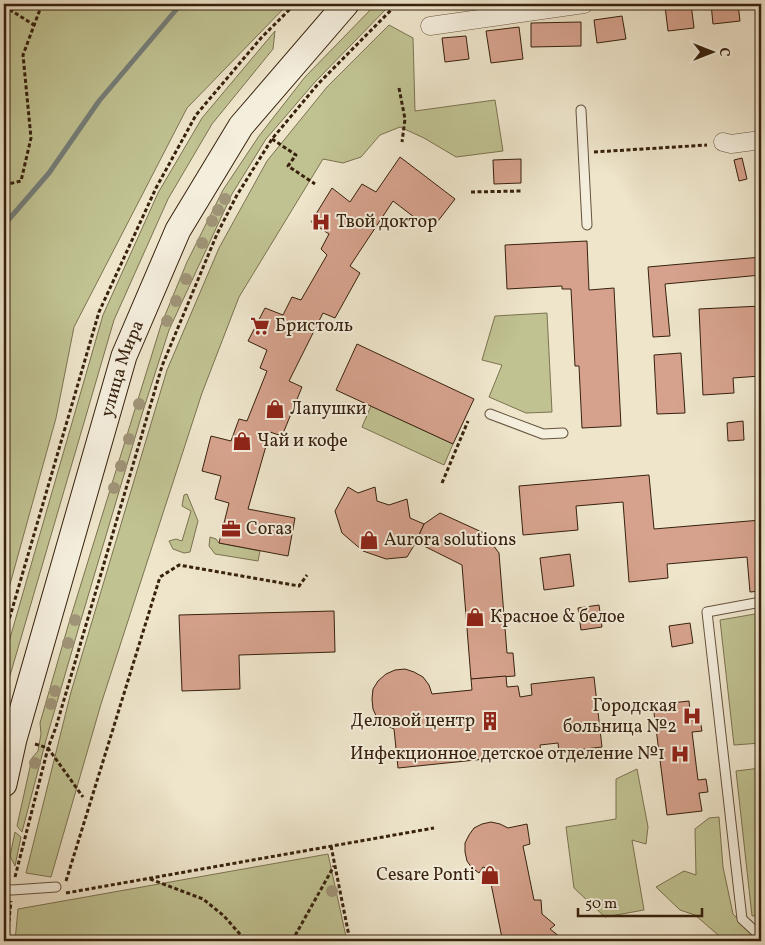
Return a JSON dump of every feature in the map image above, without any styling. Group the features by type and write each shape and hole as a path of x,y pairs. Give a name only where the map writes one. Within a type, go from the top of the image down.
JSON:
{"main road":[{"name":"улица Мира","path":"4,784 17,730 124,356 178,230 241,126 330,20 346,4"}],"street":[{"path":"430,26 584,4"},
{"path":"723,142 731,144 761,140"}],"lane":[{"path":"581,110 588,225"},
{"path":"490,414 543,434 563,433"},
{"path":"761,602 707,612 742,919 756,932 761,932"},
{"path":"8,890 56,887"}],"path":[{"path":"4,185 20,181 31,138 23,55 42,4"},
{"path":"7,941 11,903 8,890 48,748 59,718 162,366 217,234 237,194 272,139 318,84 397,4"},
{"path":"4,6 34,24"},
{"path":"399,88 405,119 402,142"},
{"path":"272,139 296,155 288,166 315,184"},
{"path":"584,153 704,146 723,142"},
{"path":"471,192 521,192"},
{"path":"442,483 468,421"},
{"path":"307,575 299,586 179,565 160,577 62,894 434,828"},
{"path":"35,744 48,748 83,797"},
{"path":"330,846 350,941"},
{"path":"292,941 334,865"},
{"path":"150,878 203,899 224,916 246,941"},
{"path":"11,903 20,901"}],"green space":[{"path":"4,4 288,4 187,108 74,327 56,418 4,606"},
{"path":"376,4 391,4 315,82 266,139 232,194 169,330 78,630 22,832 17,826 32,758 38,751 41,734 40,723 68,626 161,325 187,262 223,190 259,136 305,77"},
{"path":"389,25 413,38 415,111 495,100 503,151 456,157 424,138 400,127 380,135 361,157 343,163 323,159 239,297 202,393 101,704 51,877 26,873 71,692 167,370 219,248 267,161 327,87"},
{"path":"275,31 273,49 212,124 168,199 114,320 4,696 4,659 103,315 158,193 202,118"},
{"path":"547,313 552,412 526,413 489,397 502,365 482,360 495,316"},
{"path":"371,406 453,444 444,465 362,427"},
{"path":"187,494 198,521 190,552 184,553 173,549 169,541 176,539 182,541 191,511 182,506 184,495"},
{"path":"210,537 216,539 219,543 260,551 258,561 215,554 209,546"},
{"path":"761,613 761,743 734,745 720,620"},
{"path":"761,768 761,915 752,916 736,771"},
{"path":"637,769 648,827 646,844 632,840 644,910 605,917 574,888 566,827 616,819 616,779"},
{"path":"719,817 723,867 733,914 752,934 761,937 761,941 725,941 695,915 680,910 656,887 684,871 696,875 695,829 709,818"},
{"path":"15,832 21,837 15,866 10,856"},
{"path":"328,854 347,941 15,941 18,909"}],"building":[{"path":"691,4 694,28 668,31 665,6"},
{"path":"711,4 738,4 740,21 713,24"},
{"path":"622,16 626,39 597,43 594,20"},
{"path":"581,22 581,46 531,47 531,23"},
{"path":"519,27 523,59 491,63 486,31"},
{"path":"466,36 469,59 445,62 442,38"},
{"path":"400,157 455,199 431,230 393,201 350,266 360,273 335,318 323,313 289,381 302,387 282,436 270,432 248,509 295,518 288,556 219,543 229,503 215,499 221,476 202,471 211,436 231,441 239,419 247,421 267,371 260,368 267,350 248,341 265,308 283,315 292,297 301,300 327,255 321,249 329,234 311,222 332,188 350,202 362,184 376,192"},
{"path":"742,158 747,179 739,181 734,160"},
{"path":"521,159 521,183 494,184 493,160"},
{"path":"761,179 761,220 756,180"},
{"path":"587,241 589,290 614,288 621,426 582,428 579,366 575,366 571,289 562,289 562,286 507,289 505,245"},
{"path":"761,257 761,275 665,284 670,336 653,337 648,267"},
{"path":"761,306 761,390 760,376 733,378 734,393 703,395 699,309"},
{"path":"357,344 474,399 453,444 336,390"},
{"path":"681,353 685,413 657,414 654,355"},
{"path":"743,421 744,440 728,441 727,423"},
{"path":"649,475 654,529 761,520 761,591 750,592 747,557 667,564 668,578 629,582 623,502 576,506 578,530 523,535 519,486"},
{"path":"348,487 358,493 375,487 377,501 389,505 407,499 410,518 424,524 407,557 386,559 363,551 342,533 335,511"},
{"path":"440,513 484,533 499,553 507,653 513,653 515,676 471,679 462,565 416,542 424,524"},
{"path":"570,554 574,586 544,590 540,558"},
{"path":"599,605 602,627 581,630 578,608"},
{"path":"334,611 335,652 239,655 240,689 182,691 179,615"},
{"path":"690,623 693,643 672,647 669,626"},
{"name":"Деловой центр","path":"405,669 423,677 429,685 432,694 472,690 471,679 506,676 507,687 518,686 520,697 532,695 531,684 594,677 602,747 559,752 558,743 540,745 541,757 524,759 524,755 398,768 394,729 385,725 377,718 373,709 372,699 373,689 378,681 386,674 395,670"},
{"path":"689,701 691,720 700,719 702,731 692,732 698,780 706,779 708,792 699,793 702,811 667,815 653,705"},
{"path":"491,822 508,828 527,824 530,844 523,846 534,900 541,900 542,914 555,925 550,929 565,941 505,941 502,938 488,869 483,867 479,873 472,868 467,861 465,852 465,843 474,828"}],"waterway":[{"path":"4,225 49,173 99,101 181,4"}],"place":[{"name":"Твой доктор","path":"321,222"},
{"name":"Бристоль","path":"260,326"},
{"name":"Лапушки","path":"275,409"},
{"name":"Чай и кофе","path":"242,441"},
{"name":"Согаз","path":"231,529"},
{"name":"Aurora solutions","path":"369,540"},
{"name":"Красное & белое","path":"475,617"},
{"name":"Городская больница №2","path":"692,716"},
{"name":"Деловой центр","path":"490,721"},
{"name":"Инфекционное детское отделение №1","path":"680,754"},
{"name":"Cesare Ponti","path":"490,875"}]}
